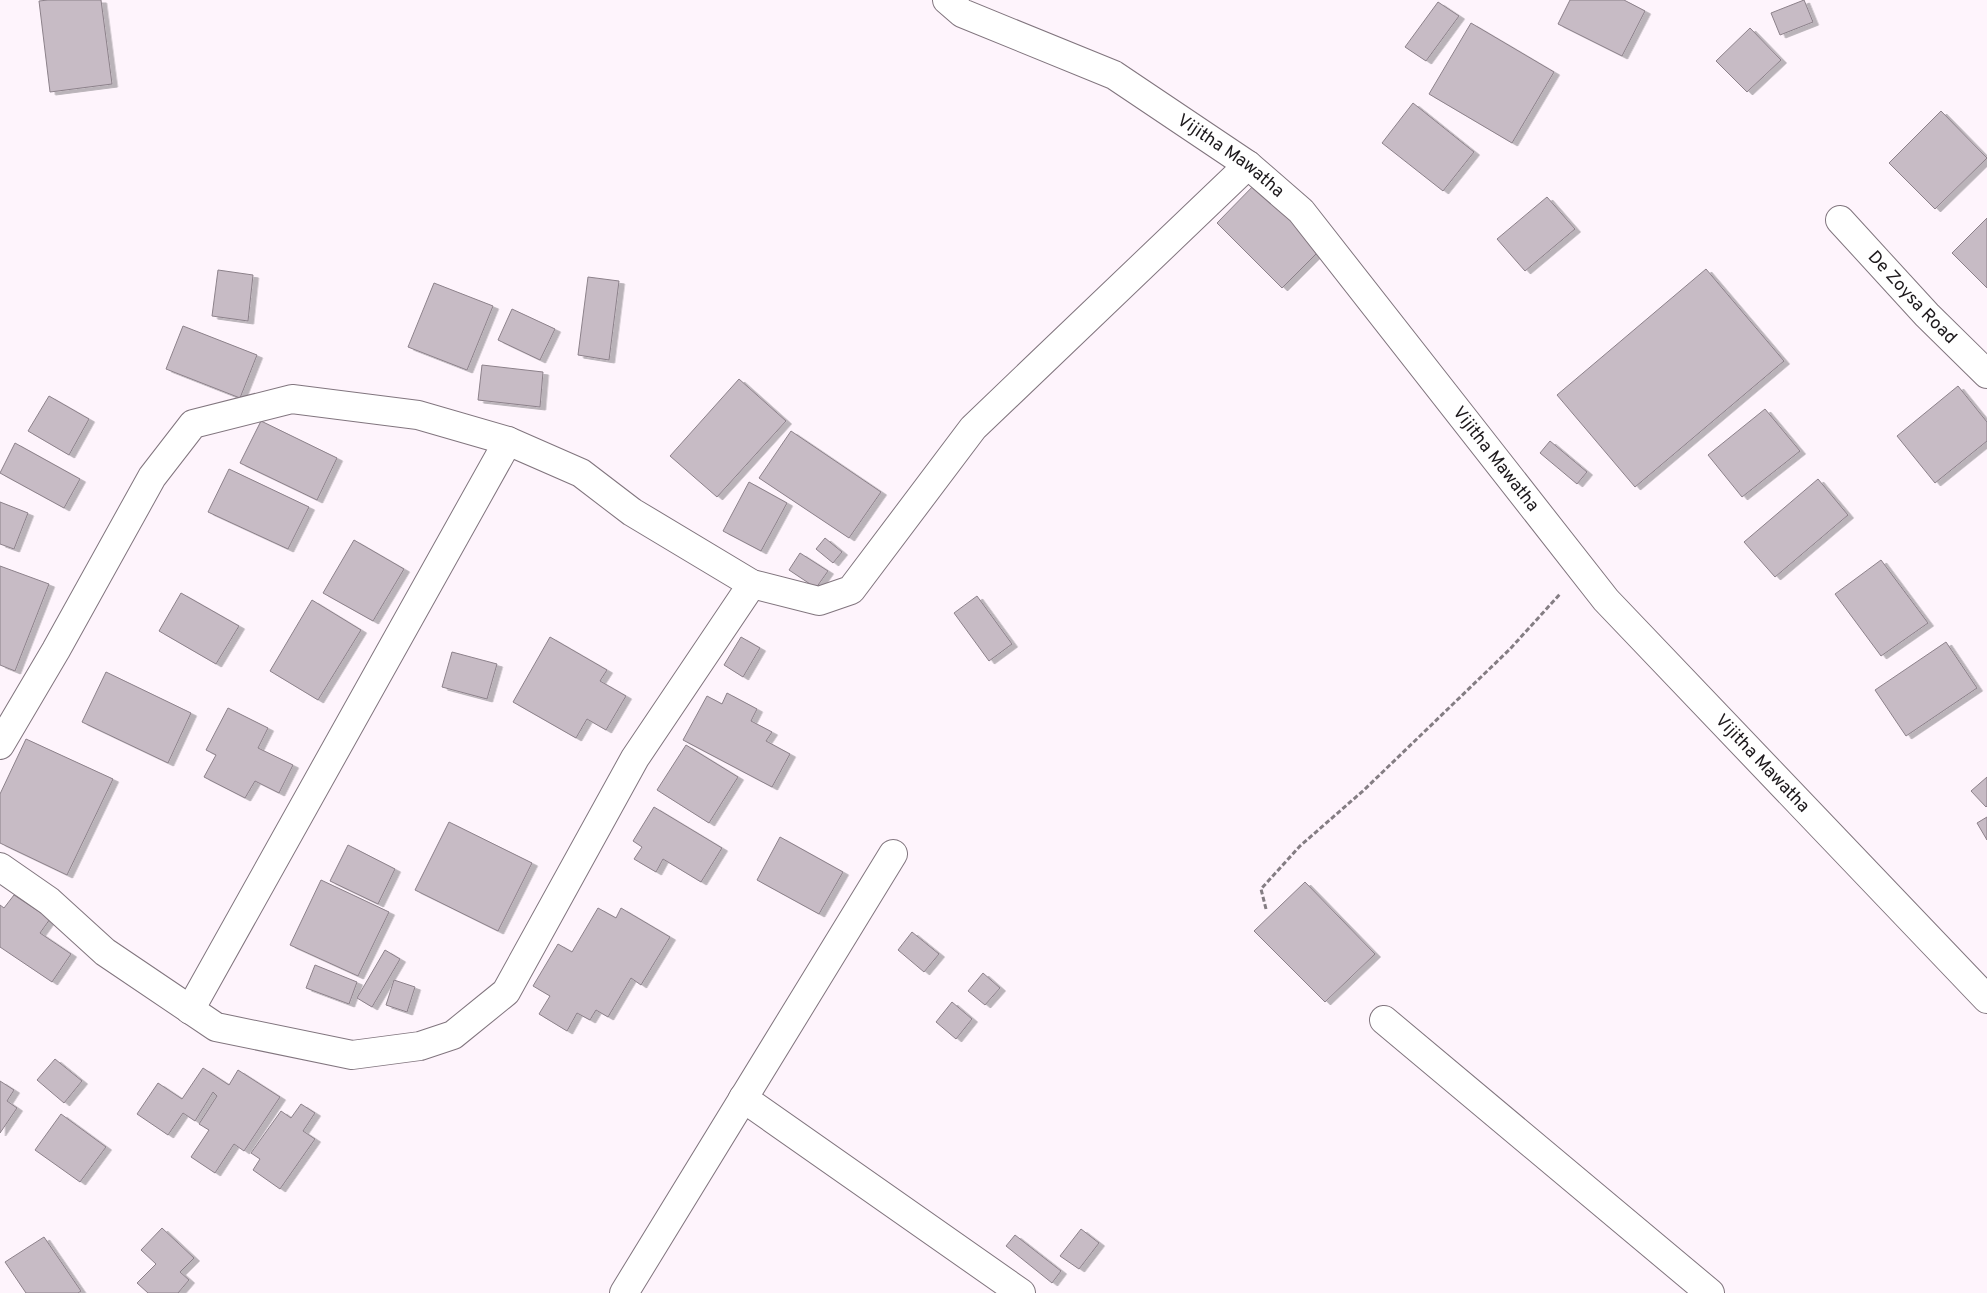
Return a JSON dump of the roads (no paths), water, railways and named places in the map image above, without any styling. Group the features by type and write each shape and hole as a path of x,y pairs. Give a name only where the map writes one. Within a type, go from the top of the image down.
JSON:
{"street":[{"name":"Vijitha Mawatha","path":"947,0 962,12 1114,75 1248,166 1301,211 1606,600 1987,999"},
{"path":"0,745 56,650 152,477 193,424 292,399 418,415 508,441 581,473 632,512 752,584 819,601 851,590 973,428 1248,166"},
{"name":"De Zoysa Road","path":"1840,220 1927,314 1987,374"},
{"path":"190,1010 508,441"},
{"path":"0,867 49,901 105,952 216,1028 352,1054 420,1046 453,1035 506,992 635,758 752,584"},
{"path":"624,1293 893,854"},
{"path":"1384,1020 1710,1293"},
{"path":"744,1098 1021,1293"}]}
